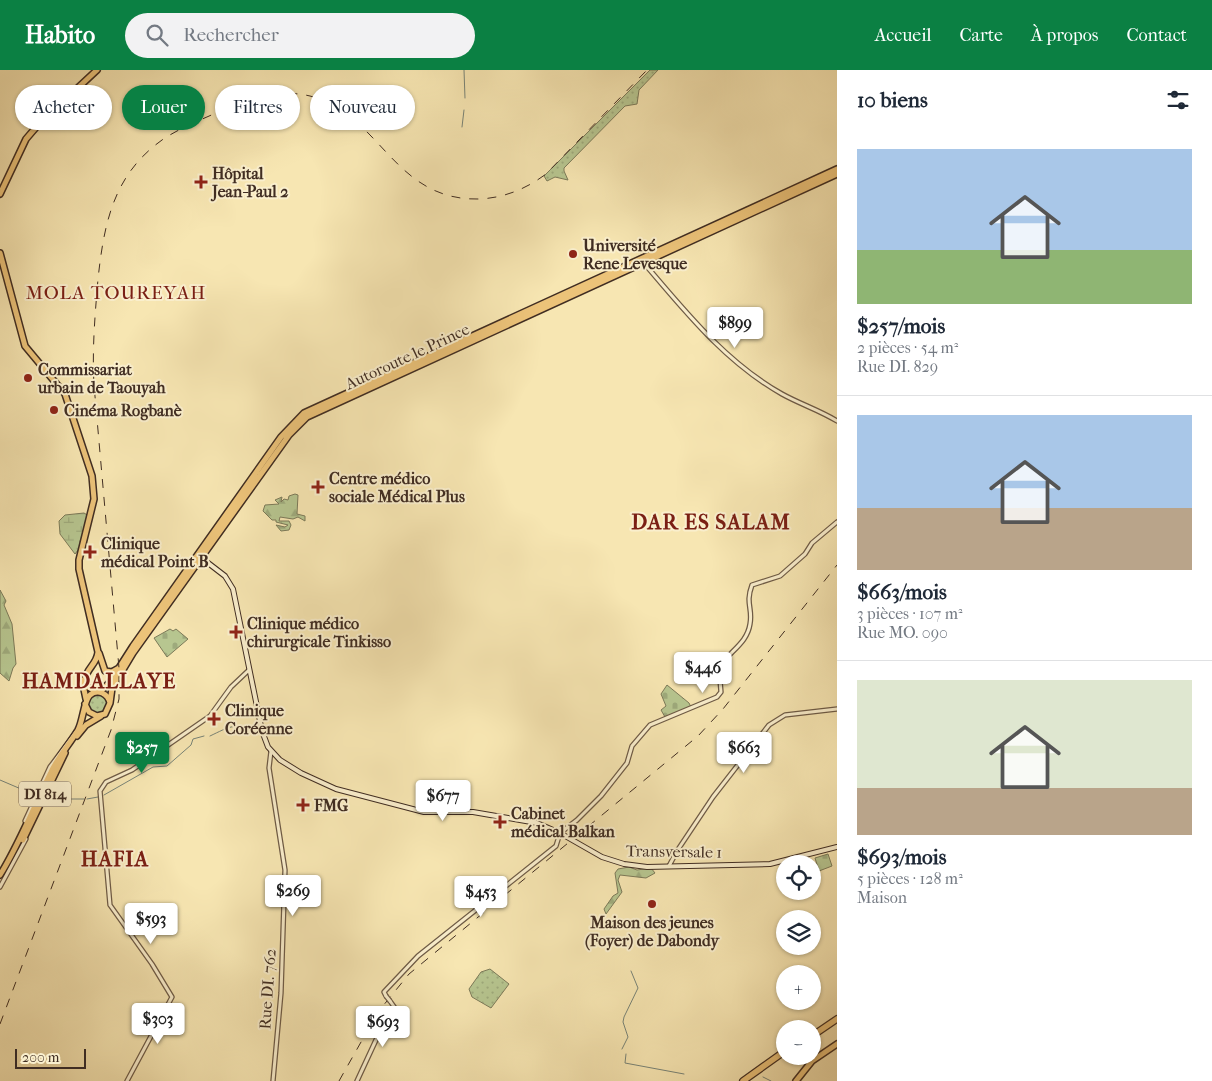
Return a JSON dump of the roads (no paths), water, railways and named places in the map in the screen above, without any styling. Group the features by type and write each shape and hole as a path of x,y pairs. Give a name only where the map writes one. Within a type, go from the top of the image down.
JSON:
{"highway":[{"path":"821,1027 837,1017"},
{"path":"821,1029 837,1017"},
{"path":"743,1081 776,1057"},
{"path":"749,1081 776,1062"}],"main road":[{"path":"0,194 26,139 38,125 97,70"},
{"name":"Autoroute le Prince","path":"110,703 112,688 116,680 284,433 298,417 312,408 837,169"},
{"name":"Autoroute le Prince","path":"99,692 110,682 199,556 289,435 307,416 837,174"},
{"path":"0,253 25,346 65,394 92,476 94,499 79,560 79,569 103,669 109,672 119,668"},
{"name":"Transversale 1","path":"199,556 226,576 233,589 262,731 271,751 286,765 324,785 393,806 424,812 477,813 537,823 560,833 611,861 647,866 770,864 837,847"},
{"path":"96,644 97,658 85,679 88,687 107,696 110,703 108,711 101,716 89,712 83,676 95,659 96,644"},
{"path":"86,702 90,694 99,692"},
{"name":"DI 814","path":"0,874 52,770 78,730 86,702"},
{"name":"DI 814","path":"0,882 69,746 86,725 101,716"},
{"path":"796,1081 812,1061 837,1044"}],"street":[{"path":"643,262 692,318 734,361 781,393 837,421"},
{"path":"357,1081 382,1028 395,1008 384,992 418,956 556,846 560,833 601,796 627,763 632,746 642,731 650,725 714,700 720,694 719,668 743,642 750,624 747,598 752,585 780,576 805,554 812,543 837,522"},
{"path":"127,1081 172,997 152,964 110,905 104,816 100,803 102,787 106,782 132,770 205,720 241,676 249,670"},
{"path":"669,866 713,797 769,725 785,715 837,709"},
{"path":"0,887 22,848 69,746"},
{"name":"Rue DI. 762","path":"271,751 269,768 285,870 280,993 273,1081"}],"waterway":[{"path":"464,70 465,98"},
{"path":"462,127 464,110"},
{"path":"210,736 237,726 256,731"},
{"path":"104,795 153,767 167,766 191,745 193,739 204,736"},
{"path":"0,780 35,795"},
{"path":"87,799 98,797"},
{"path":"60,799 84,799"},
{"path":"622,1049 628,1037 623,1022 624,1017 638,988 631,971"},
{"path":"626,1054 625,1063 684,1074"},
{"path":"763,1077 771,1081"}],"railway":[{"path":"0,1024 111,730 119,699 119,668 93,372 100,259 108,220 114,202 132,169 145,154 162,140 195,122 250,100 286,93 310,96 334,106 354,120 406,172 426,186 450,196 479,199 497,197 523,188 546,174 647,70"},
{"path":"339,1081 378,1012 409,974 698,736 723,709 837,565"}],"place":[{"name":"Hôpital Jean-Paul 2","path":"201,182"},
{"name":"Université Rene Levesque","path":"573,254"},
{"name":"Commissariat urbain de Taouyah","path":"28,378"},
{"name":"Cinéma Rogbanè","path":"54,410"},
{"name":"Centre médico sociale Médical Plus","path":"318,487"},
{"name":"Clinique médical Point B","path":"90,552"},
{"name":"Clinique médico chirurgicale Tinkisso","path":"236,632"},
{"name":"Clinique Coréenne","path":"214,719"},
{"name":"FMG","path":"303,805"},
{"name":"Cabinet médical Balkan","path":"500,822"},
{"name":"Maison des jeunes (Foyer) de Dabondy","path":"652,904"}],"district":[{"name":"MOLA TOUREYAH","path":"116,292"},
{"name":"DAR ES SALAM","path":"711,522"},
{"name":"HAMDALLAYE","path":"99,681"},
{"name":"HAFIA","path":"115,859"}]}
